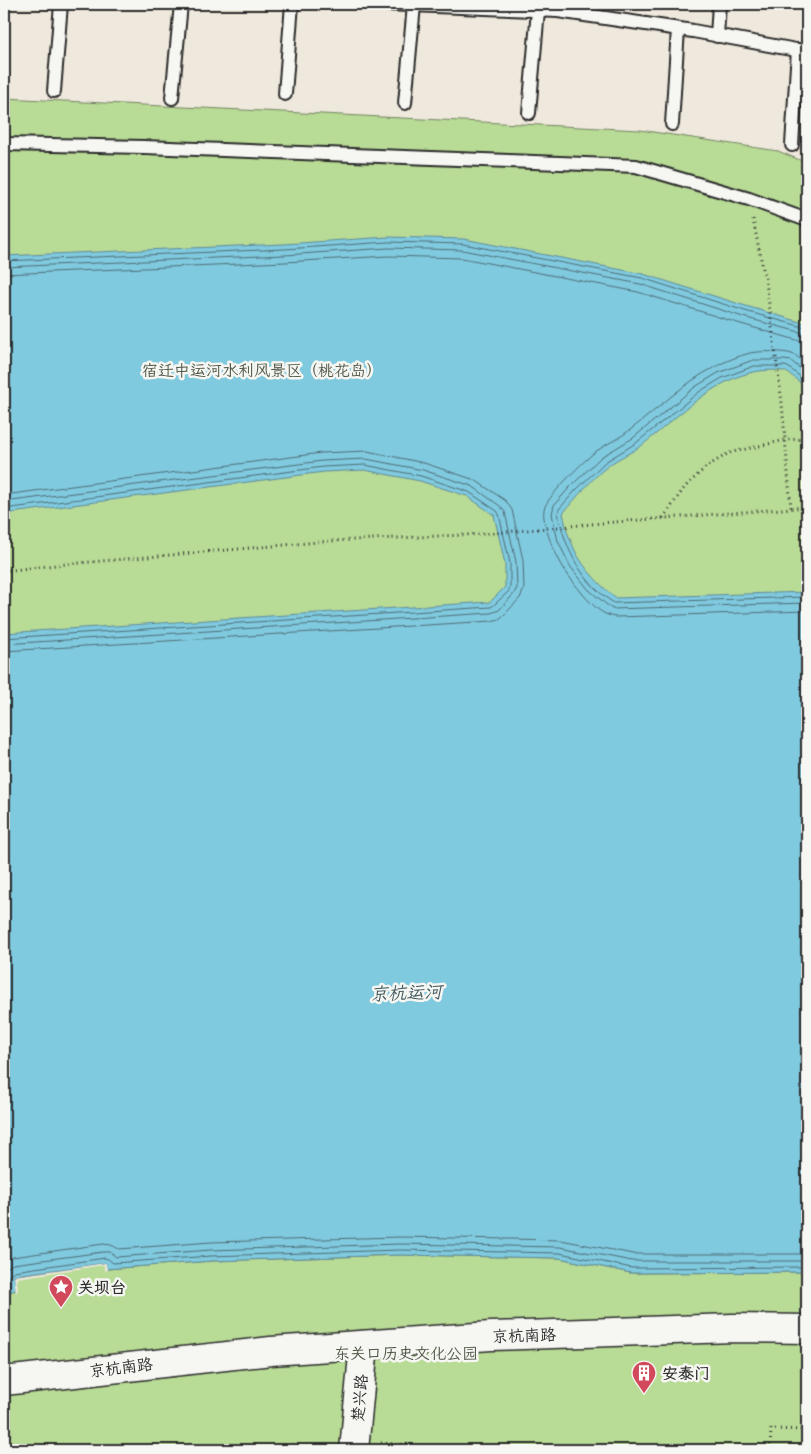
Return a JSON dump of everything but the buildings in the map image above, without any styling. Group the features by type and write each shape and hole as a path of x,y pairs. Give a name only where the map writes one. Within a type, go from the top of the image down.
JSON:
{"street":[{"name":"京杭南路","path":"4,1381 271,1351 501,1336 734,1328 807,1329"},
{"name":"楚兴路","path":"364,1345 365,1446"}],"lane":[{"path":"54,91 61,4"},
{"path":"172,98 181,4"},
{"path":"285,94 292,4"},
{"path":"385,4 558,11 678,29 802,51 792,145"},
{"path":"717,36 719,4"},
{"path":"406,103 414,5"},
{"path":"529,113 538,10"},
{"path":"672,124 678,29"},
{"path":"4,144 144,147 636,166 749,199 807,220"}],"path":[{"path":"749,199 767,289 782,404 791,508"},
{"path":"663,518 685,487 706,468 729,453 785,440 807,439"},
{"path":"4,572 56,565 330,541 484,534 807,507"},
{"path":"770,1450 771,1429 807,1430"},
{"path":"365,1446 480,1450"},
{"path":"675,1450 736,1450"}],"green space":[{"name":"宿迁中运河水利风景区（桃花岛）","path":"4,98 640,130 778,151 807,163 807,601 4,641"},
{"name":"东关口历史文化公园","path":"400,1255 559,1258 631,1273 807,1272 807,1450 4,1450 4,1293 16,1290 14,1276 106,1263 107,1269 212,1261"}],"water":[{"name":"京杭运河","path":"388,237 464,239 643,274 807,324 807,389 783,371 762,371 743,375 724,383 706,394 641,446 608,466 590,482 563,513 568,533 578,556 595,578 615,598 807,592 807,1272 631,1273 559,1258 400,1255 212,1261 106,1269 106,1263 14,1275 16,1290 4,1293 4,633 490,602 505,587 505,564 494,515 467,496 420,481 364,470 324,472 4,514 4,256 284,244"}],"pier":[{"path":"106,1263 107,1271 104,1270 104,1265 17,1278 18,1290 16,1293 14,1276"}],"place":[{"name":"关坝台","path":"61,1308"},
{"name":"安泰门","path":"644,1394"}]}
